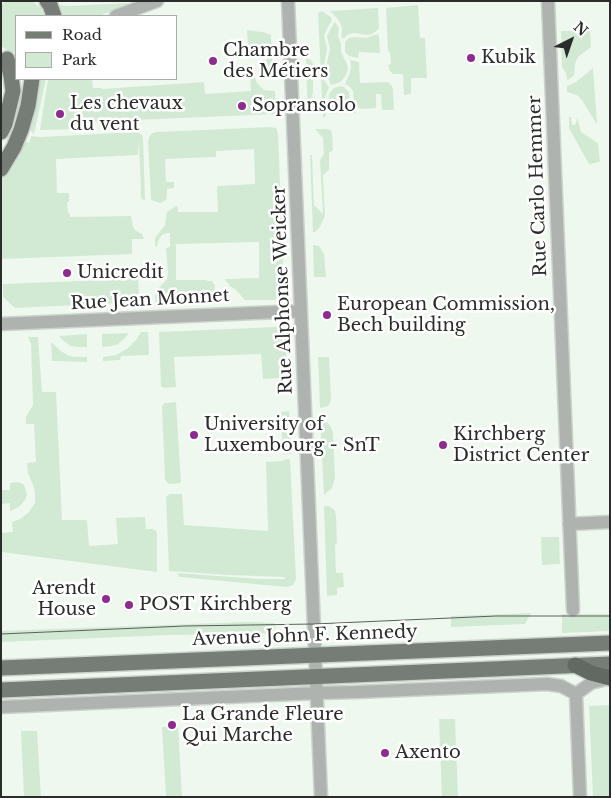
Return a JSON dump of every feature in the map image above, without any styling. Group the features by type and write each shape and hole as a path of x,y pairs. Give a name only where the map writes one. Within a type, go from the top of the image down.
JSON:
{"highway":[{"path":"575,665 591,673 610,678"}],"main road":[{"path":"47,1 54,15"},
{"path":"1,132 5,124 13,91 8,58"},
{"path":"1,169 14,147 21,130 28,106 32,80"},
{"name":"Avenue John F. Kennedy","path":"1,668 610,642"},
{"path":"1,690 610,664"}],"street":[{"path":"119,15 157,1"},
{"name":"Rue Alphonse Weicker","path":"288,1 321,797"},
{"name":"Rue Carlo Hemmer","path":"548,1 573,610"},
{"name":"Rue Jean Monnet","path":"1,324 301,310"},
{"path":"569,524 610,522"},
{"path":"576,694 591,683 610,678"},
{"path":"229,680 230,696"},
{"path":"1,707 317,692 547,684 561,686 576,694"},
{"path":"576,694 580,797"}],"green space":[{"path":"6,1 32,1 41,8 44,15 15,15 15,53 1,46 1,5"},
{"path":"127,3 131,5 101,15 62,15 57,5"},
{"path":"418,5 420,38 425,38 427,78 411,78 411,94 404,95 403,74 393,74 388,65 391,64 388,51 386,8"},
{"path":"378,8 379,29 367,35 349,34 343,39 341,37 341,24 330,11"},
{"path":"322,11 331,17 332,20 324,35 327,49 323,78 329,87 325,97 326,116 323,118 318,13"},
{"path":"335,22 339,28 338,36 341,52 348,69 341,82 331,85 326,73 330,49 327,36"},
{"path":"247,30 271,35 274,77 268,76 266,54 254,54 253,46 248,46"},
{"path":"561,31 590,31 591,47 578,57 574,75 567,80 566,73 562,67"},
{"path":"378,34 380,53 359,52 358,58 349,56 345,52 345,42 349,38 366,38"},
{"path":"306,58 311,60 313,64 313,92 308,119"},
{"path":"350,60 359,62 360,83 388,82 392,86 394,110 382,110 381,94 376,94 376,108 362,109 356,107 353,91 345,84 350,73"},
{"path":"593,68 597,123 582,100 577,95 567,92 567,86 576,82"},
{"path":"250,75 254,75 257,83 264,90 275,91 276,114 88,122 76,129 40,130 48,80 92,80 93,88 102,89 204,82 205,94 251,91"},
{"path":"39,80 46,80 34,134 28,128"},
{"path":"340,86 349,92 351,106 356,113 330,114 329,94 334,88"},
{"path":"569,117 571,117 572,125 576,124 577,117 581,132 598,143 600,162 589,164 569,128"},
{"path":"276,128 278,133 284,286 275,300 245,300 225,279 259,278 259,242 176,244 176,280 212,281 215,286 213,298 209,301 156,304 155,296 157,290 167,279 166,248 170,247 170,233 162,235 157,247 155,246 155,238 165,225 167,212 176,206 178,207 178,212 218,212 217,186 255,184 254,149 216,151 216,157 165,159 166,182 174,182 174,188 167,189 166,200 160,203 151,200 148,141 150,135 157,132"},
{"path":"315,129 331,130 333,150 329,153 329,170 323,175 325,216 320,227 313,232 310,155 312,155 314,205 323,214 320,160 324,154 323,138"},
{"path":"137,132 143,138 145,201 141,198 139,142 138,155 56,159 57,193 69,193 69,202 67,202 70,217 131,216 133,227 142,234 144,239 132,239 132,254 1,259 1,179 23,140 29,143 31,136"},
{"path":"313,245 319,246 324,254 326,277 314,277"},
{"path":"133,268 138,268 139,302 15,308 3,297 3,284 133,279"},
{"path":"276,327 285,335 288,380 280,381 279,378 263,379 261,354 174,357 176,387 164,388 161,386 159,332"},
{"path":"141,332 148,332 149,355 121,356 120,360 103,361 103,357 116,355 128,348"},
{"path":"129,333 118,344 102,347 102,334"},
{"path":"87,334 87,347 71,346 59,336"},
{"path":"28,337 38,337 42,392 56,392 62,520 87,520 89,546 118,544 116,518 145,517 146,529 153,529 157,535 157,572 1,552 1,533 13,532 12,522 28,513 35,503 35,493 28,473 27,463 36,462 34,424 26,424 26,417 33,405 31,344"},
{"path":"51,342 67,355 87,357 87,362 52,361"},
{"path":"318,357 329,357 331,398 328,406 320,408"},
{"path":"176,402 181,483 169,484 165,480 162,407 165,403"},
{"path":"289,411 291,454 283,454 281,412"},
{"path":"320,417 327,422 333,433 335,478 332,488 324,495"},
{"path":"290,459 296,579 293,585 287,587 180,577 177,573 259,579 285,579 285,577 169,571 166,497 170,494 182,494 184,525 268,531 266,462"},
{"path":"17,482 23,484 27,495 19,507 10,511 10,503 1,504 1,490 10,490 10,483"},
{"path":"324,506 328,506 335,511 336,573 343,573 344,587 337,588 337,595 327,596"},
{"path":"541,537 559,537 560,564 542,565"},
{"path":"531,613 525,624 451,627 451,616"},
{"path":"562,614 610,614 610,631 562,633"},
{"path":"248,622 275,623 276,633 169,635 1,642 1,631"},
{"path":"610,705 610,797 593,797 589,706"},
{"path":"439,719 455,719 458,797 442,797"},
{"path":"178,726 182,797 166,797 162,727"},
{"path":"21,731 37,731 41,797 24,797"}],"tram line":[{"path":"1,634 496,616 610,616"}],"place":[{"name":"Kubik","path":"471,58"},
{"name":"Chambre des Métiers","path":"213,61"},
{"name":"Sopransolo","path":"242,106"},
{"name":"Les chevaux du vent","path":"60,114"},
{"name":"Unicredit","path":"67,273"},
{"name":"European Commission, Bech building","path":"327,315"},
{"name":"University of Luxembourg - SnT","path":"194,435"},
{"name":"Kirchberg District Center","path":"443,445"},
{"name":"Arendt House","path":"106,599"},
{"name":"POST Kirchberg","path":"129,605"},
{"name":"La Grande Fleure Qui Marche","path":"172,725"},
{"name":"Axento","path":"385,753"}]}
